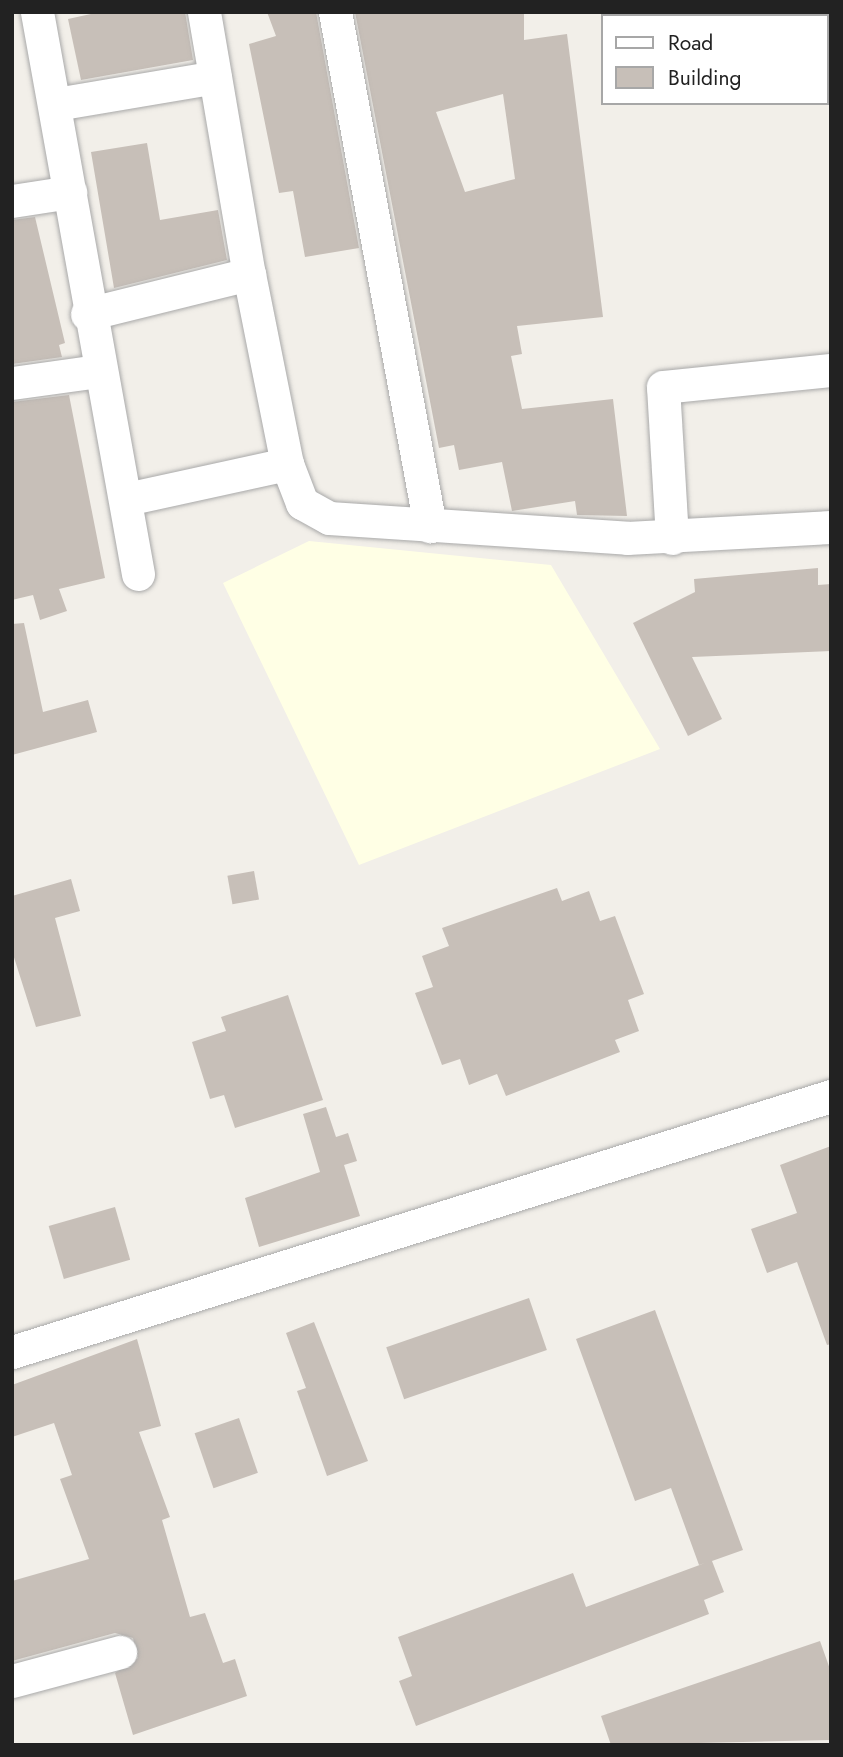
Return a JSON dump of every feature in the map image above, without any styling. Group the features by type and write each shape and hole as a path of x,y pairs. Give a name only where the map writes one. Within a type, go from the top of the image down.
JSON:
{"street":[{"path":"12,13 20,12"},
{"path":"37,12 56,104 87,314 138,574"},
{"path":"204,12 248,274 288,464 302,503 329,518 430,526 672,538 831,527"},
{"path":"335,12 430,526"},
{"path":"56,104 215,77"},
{"path":"12,201 70,192"},
{"path":"87,314 248,274"},
{"path":"672,538 663,387 831,370"},
{"path":"12,383 99,371"},
{"path":"125,499 288,464"},
{"path":"12,1352 831,1096"},
{"path":"12,1681 120,1652"}],"shaded area":[{"path":"309,541 551,565 660,749 359,865 223,583"}],"building":[{"path":"100,12 185,12 193,60 81,80 68,19"},
{"path":"267,12 316,12 359,248 305,257 293,191 279,193 249,44 276,36"},
{"path":"355,12 524,12 524,40 567,34 603,317 517,326 522,354 511,356 522,409 613,399 627,516 577,515 575,501 512,511 502,462 459,470 454,445 439,448","holes":["503,94 515,179 465,192 436,112"]},
{"path":"147,143 160,220 218,210 227,260 114,288 91,152"},
{"path":"35,217 65,343 59,345 62,357 12,364 12,220"},
{"path":"69,395 105,578 59,589 67,611 40,620 33,595 12,600 12,402"},
{"path":"818,568 818,585 831,584 831,651 692,657 722,719 688,736 633,623 695,592 694,579"},
{"path":"24,623 43,712 88,700 97,732 12,755 12,624"},
{"path":"254,871 259,900 232,904 227,876"},
{"path":"71,879 80,911 55,918 81,1016 36,1027 12,951 12,896"},
{"path":"557,888 562,901 589,891 600,921 615,916 644,994 628,1000 639,1031 615,1040 620,1052 506,1096 497,1074 469,1085 460,1059 442,1065 415,993 433,987 422,956 449,946 442,928"},
{"path":"288,995 323,1100 235,1128 224,1095 210,1099 192,1042 226,1031 221,1017"},
{"path":"326,1107 336,1137 348,1133 357,1161 344,1165 360,1216 259,1247 245,1198 320,1172 303,1114"},
{"path":"831,1146 831,1344 827,1345 797,1262 767,1273 751,1229 797,1213 780,1165"},
{"path":"115,1207 130,1260 64,1279 49,1226"},
{"path":"529,1298 547,1350 404,1399 386,1347"},
{"path":"655,1310 743,1550 712,1561 724,1592 704,1600 709,1614 416,1726 399,1681 412,1676 398,1637 573,1573 586,1607 705,1563 699,1565 671,1488 635,1501 576,1339"},
{"path":"314,1322 368,1461 327,1476 297,1391 306,1388 286,1333"},
{"path":"137,1339 161,1426 139,1432 170,1517 162,1520 190,1617 205,1613 223,1663 235,1659 247,1696 133,1735 115,1673 138,1658 133,1638 115,1633 12,1661 12,1581 89,1559 60,1479 72,1475 54,1423 12,1437 12,1385"},
{"path":"239,1418 258,1473 213,1488 195,1433"},
{"path":"820,1641 831,1672 831,1740 611,1745 601,1716"}]}
